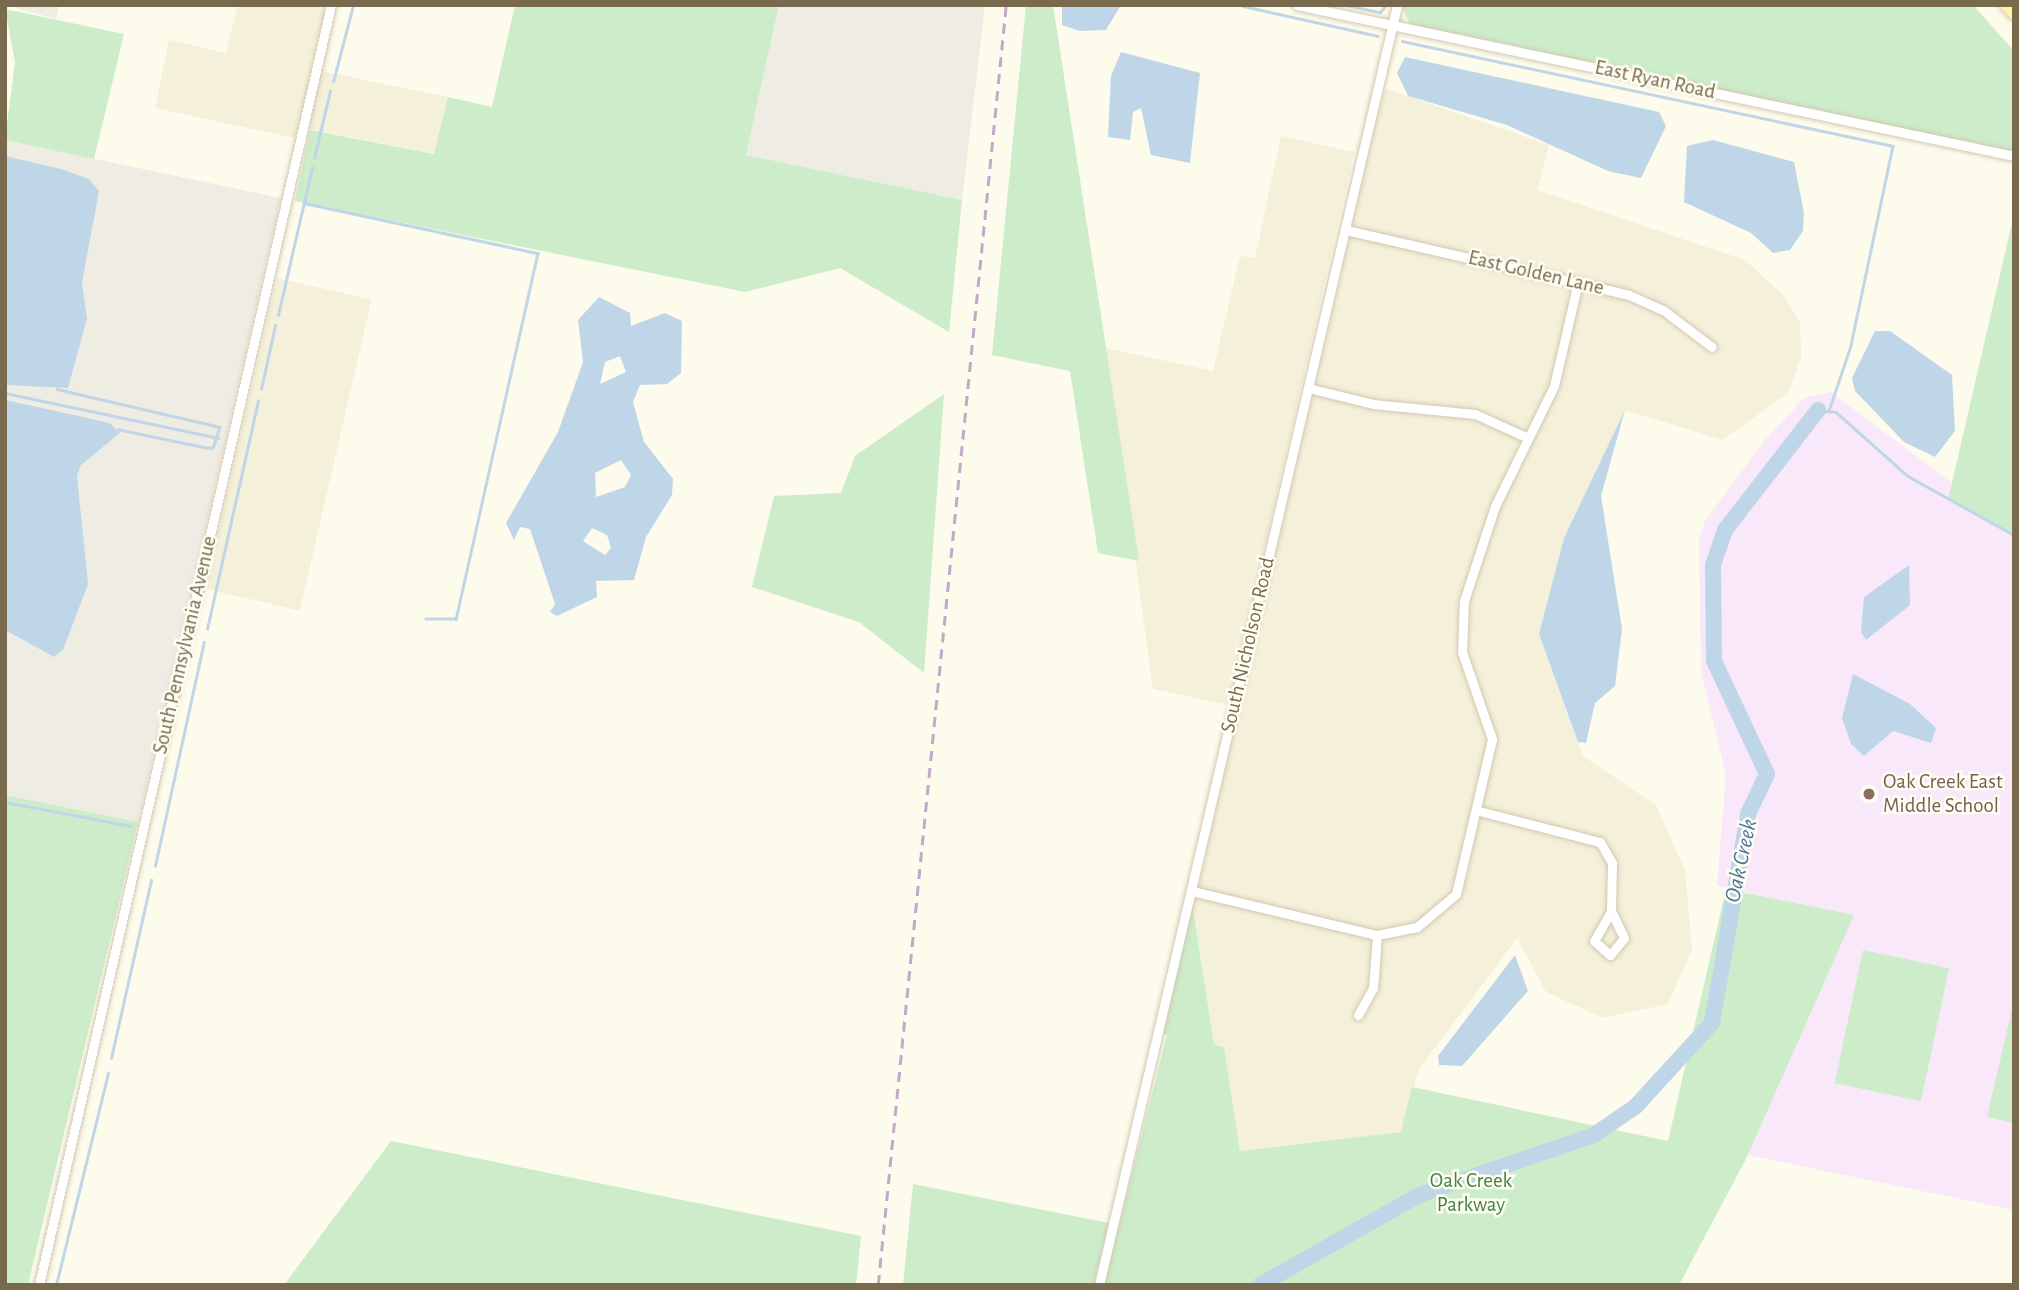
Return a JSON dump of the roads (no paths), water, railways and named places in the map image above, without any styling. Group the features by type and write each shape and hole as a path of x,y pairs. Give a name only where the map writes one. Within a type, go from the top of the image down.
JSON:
{"main road":[{"path":"2005,5 2014,15"}],"street":[{"name":"South Pennsylvania Avenue","path":"39,1285 331,5"},
{"name":"East Ryan Road","path":"1297,5 2014,156"},
{"name":"South Nicholson Road","path":"1099,1285 1397,5"},
{"name":"East Golden Lane","path":"1346,230 1578,282 1663,310 1712,347"},
{"path":"1192,891 1377,935 1417,927 1456,894 1479,811 1492,740 1465,665 1464,601 1477,551 1554,386 1578,282"},
{"path":"1308,387 1373,404 1475,414 1528,438"},
{"path":"1479,811 1600,842 1612,863 1611,911 1624,938 1610,955 1594,942 1611,911"},
{"path":"1358,1015 1373,988 1377,935"}],"water":[{"path":"1062,5 1121,5 1106,30 1080,31 1062,25"},
{"path":"1121,52 1200,73 1190,163 1151,155 1141,108 1133,112 1130,140 1108,137 1111,76"},
{"path":"1405,57 1659,112 1666,126 1641,178 1608,171 1507,125 1408,96 1397,73"},
{"path":"1713,140 1794,162 1804,213 1803,231 1790,250 1773,253 1751,233 1684,202 1687,146"},
{"path":"5,156 61,169 89,179 99,191 82,283 87,319 68,388 5,385"},
{"path":"599,297 630,313 631,326 665,313 682,321 681,373 667,384 640,385 633,402 644,442 673,479 672,495 646,537 634,580 596,581 597,597 557,616 550,612 555,604 530,529 520,527 514,540 506,523 558,432 583,362 578,320","holes":["620,356 626,372 600,384 605,362","621,460 631,475 625,487 596,497 595,473","592,528 607,535 611,548 605,555 583,541"]},
{"path":"1875,331 1890,331 1952,375 1955,431 1935,457 1904,442 1855,391 1852,378"},
{"path":"5,400 110,423 120,433 81,465 77,476 88,584 63,650 54,657 5,630"},
{"path":"1625,410 1601,496 1622,629 1615,686 1595,703 1586,743 1578,742 1539,634 1564,538"},
{"path":"1909,565 1910,605 1866,640 1861,632 1864,597"},
{"path":"1853,674 1910,704 1936,728 1931,743 1893,731 1864,756 1851,744 1842,718"},
{"path":"1515,955 1528,991 1462,1066 1439,1065 1438,1056"}],"waterway":[{"path":"333,82 353,5"},
{"path":"1346,5 1380,12 1386,5"},
{"path":"1243,6 1378,36"},
{"path":"1402,41 1893,146 1851,346 1829,411"},
{"path":"314,158 330,91"},
{"path":"278,315 312,168"},
{"path":"304,203 538,253 456,619 426,619"},
{"path":"261,389 275,326"},
{"path":"57,389 220,427 213,448 119,430"},
{"path":"5,393 218,438"},
{"path":"207,629 258,401"},
{"name":"Oak Creek","path":"1818,410 1836,412 1908,476 2014,535"},
{"name":"Oak Creek","path":"1260,1285 1419,1195 1594,1135 1636,1106 1712,1023 1748,814 1767,774 1714,661 1713,565 1725,530 1818,410"},
{"path":"155,866 204,642"},
{"path":"5,802 131,826"},
{"path":"111,1058 151,880"},
{"path":"56,1285 108,1073"}],"railway":[{"path":"878,1285 1006,5"}],"place":[{"name":"Oak Creek East Middle School","path":"1869,794"}],"park label":[{"name":"Oak Creek Parkway","path":"1471,1193"}]}
